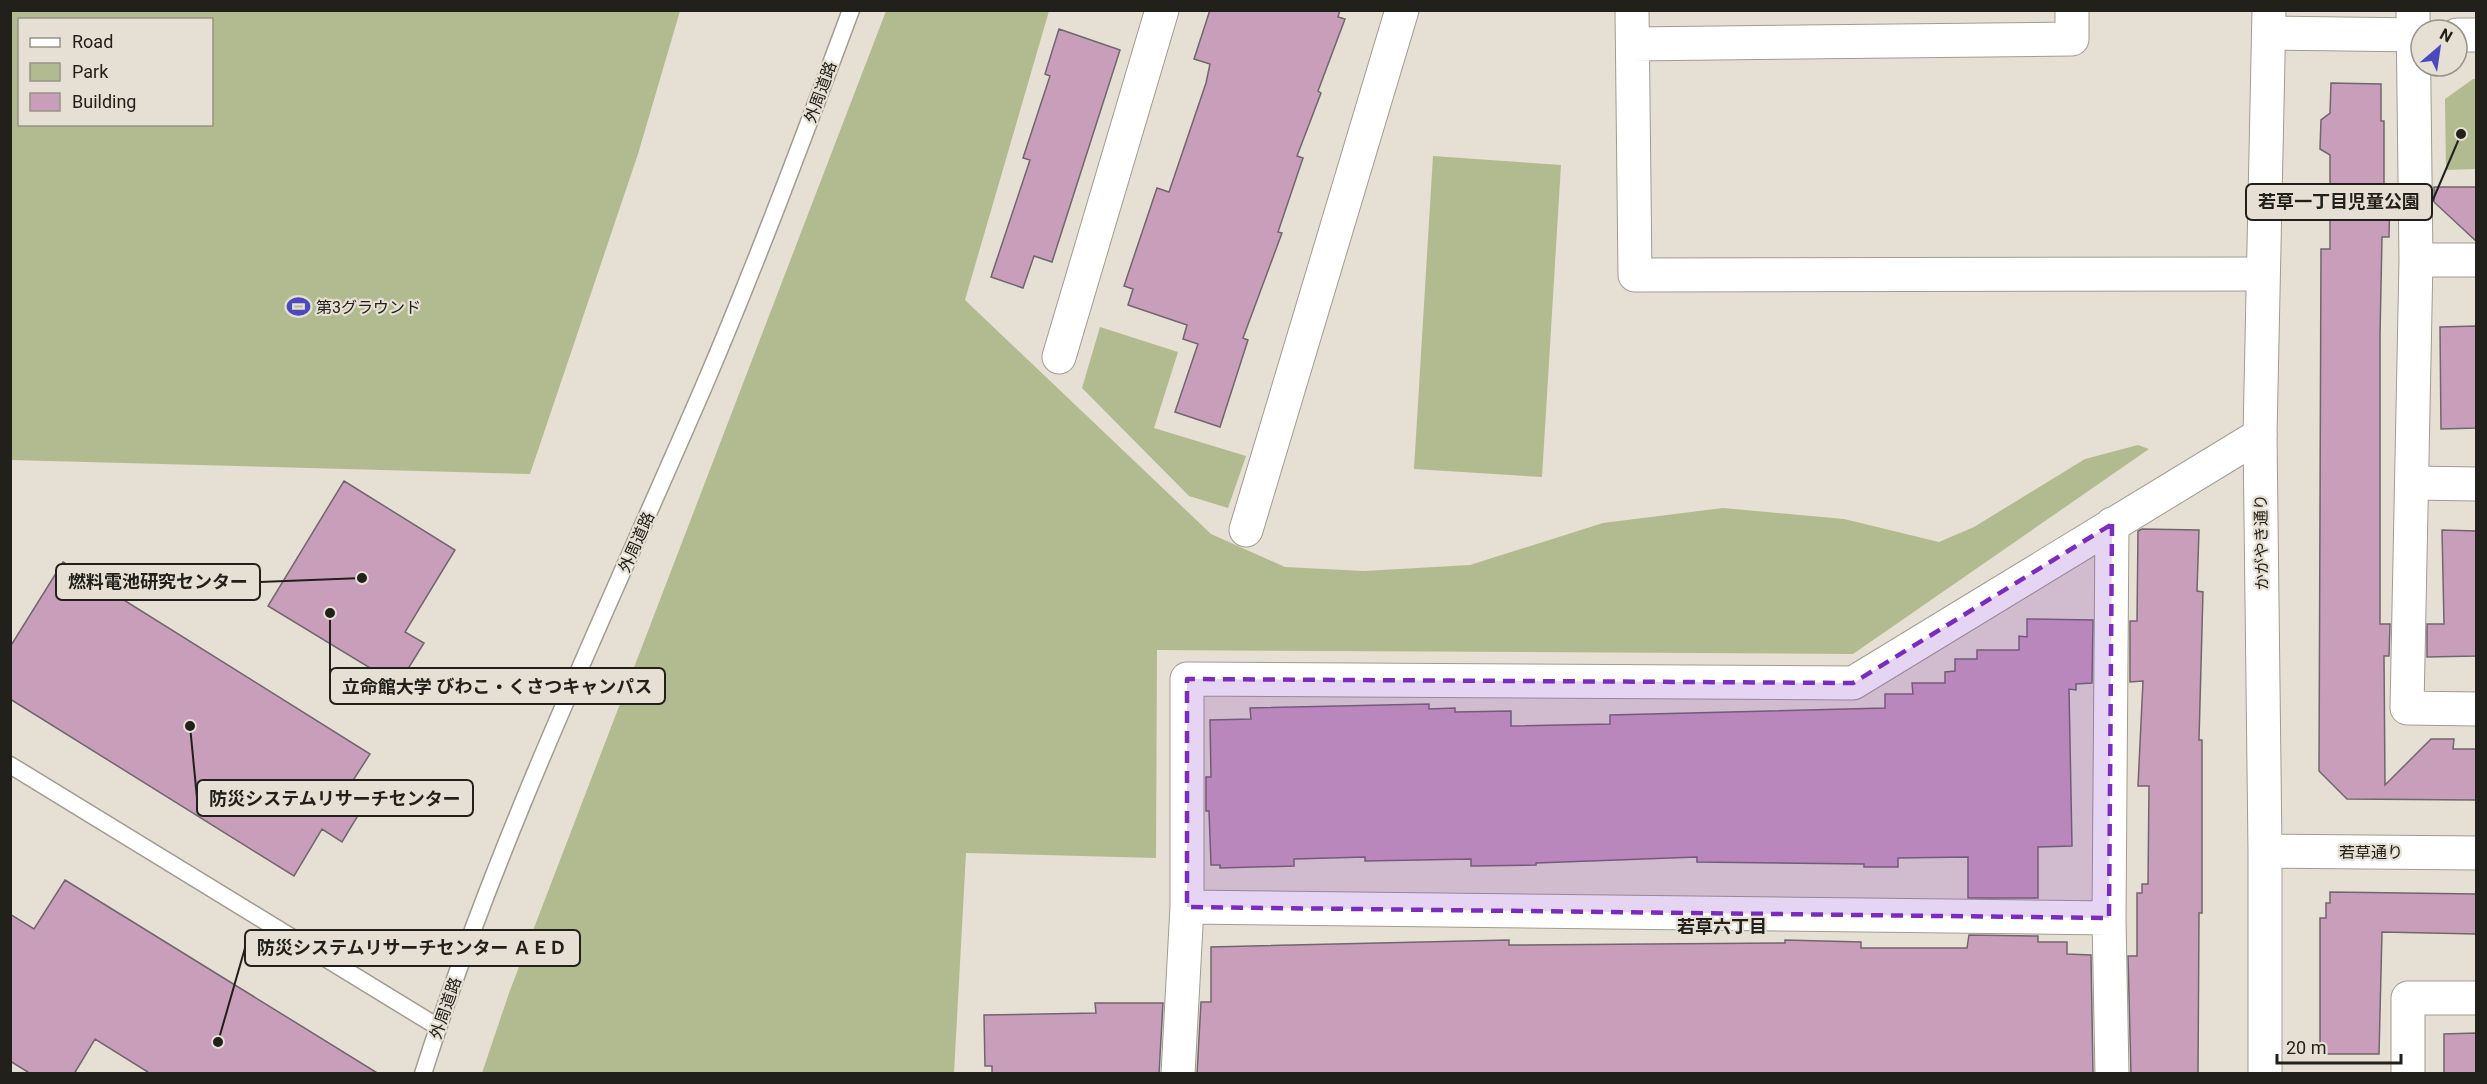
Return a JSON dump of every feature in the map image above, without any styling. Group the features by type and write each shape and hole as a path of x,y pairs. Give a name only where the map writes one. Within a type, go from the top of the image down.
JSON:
{"street":[{"path":"1059,357 1162,10"},
{"path":"1245,530 1402,10"},
{"path":"1632,10 1635,275 2262,274"},
{"path":"1633,44 2072,39 2072,10"},
{"path":"2269,22 2409,27"},
{"name":"かがやき通り","path":"2265,1074 2260,435 2269,22"},
{"path":"2416,78 2414,483 2407,708 2476,709"},
{"path":"2416,260 2476,260"},
{"path":"1178,1074 1187,907 1186,679 1853,683 2260,435"},
{"path":"2414,483 2476,484"},
{"path":"2112,524 2109,918 2112,1074"},
{"name":"若草通り","path":"2265,851 2476,853"},
{"path":"1187,907 2109,918"},
{"path":"2408,1074 2408,998 2476,998"}],"lane":[{"name":"外周道路","path":"423,1074 438,1027 506,844 776,211 851,10"},
{"path":"10,765 438,1027"}],"highlighted area":[{"path":"2112,524 2109,918 1187,907 1187,679 1853,683"}],"green space":[{"name":"第3グラウンド","path":"11,10 680,11 638,154 530,474 11,460"},
{"path":"886,11 1049,11 965,300 1211,534 1285,567 1364,571 1470,565 1603,523 1723,508 1844,519 1939,542 1974,527 2085,459 2138,445 2149,449 1853,654 1157,650 1156,858 966,853 954,1073 482,1073 509,993"},
{"path":"2476,79 2476,169 2446,170 2445,99"},
{"path":"1433,156 1561,165 1542,477 1414,469"},
{"path":"1100,327 1178,352 1154,428 1246,456 1228,508 1189,496 1082,388"}],"building":[{"path":"1210,10 1340,10 1338,17 1345,19 1318,91 1321,93 1297,156 1303,158 1278,232 1282,233 1243,338 1248,340 1220,427 1175,412 1198,344 1183,339 1187,325 1128,305 1133,289 1124,286 1157,188 1169,192 1206,83 1210,64 1194,59"},
{"path":"1059,29 1120,50 1052,262 1034,256 1023,288 991,277 1030,160 1023,158 1050,76 1045,74"},
{"path":"2331,83 2381,84 2381,121 2384,121 2384,188 2390,188 2389,237 2382,237 2380,335 2380,624 2390,624 2389,656 2384,656 2385,785 2431,739 2454,739 2453,749 2476,749 2476,800 2347,799 2319,771 2321,249 2330,249 2330,155 2320,149 2321,120 2330,113"},
{"path":"2434,187 2476,187 2476,241 2434,202"},
{"path":"2476,326 2476,428 2441,429 2440,327"},
{"path":"344,481 455,550 405,632 424,643 398,685 268,606"},
{"path":"2142,529 2199,530 2197,591 2203,592 2199,740 2202,740 2202,913 2199,913 2198,1074 2131,1074 2128,956 2137,956 2137,893 2142,893 2142,884 2148,884 2149,786 2138,786 2143,681 2130,682 2130,621 2137,621 2138,531"},
{"path":"2442,530 2476,531 2476,656 2427,657 2427,624 2444,624"},
{"path":"63,562 370,754 352,782 371,794 342,842 322,829 294,876 10,699 10,647"},
{"path":"2027,619 2093,620 2092,683 2076,684 2076,690 2069,689 2072,846 2038,847 2038,898 1968,898 1968,857 1898,858 1898,867 1864,867 1864,864 1697,862 1697,857 1471,866 1471,859 1365,861 1365,857 1294,859 1294,866 1220,868 1220,865 1211,865 1209,811 1206,811 1206,777 1211,777 1210,720 1251,719 1250,708 1429,704 1429,709 1455,708 1455,712 1511,711 1511,726 1610,724 1610,715 1885,708 1885,694 1913,694 1912,683 1945,683 1945,672 1955,671 1955,659 1977,659 1977,650 2019,650 2019,636 2027,637"},
{"path":"65,880 379,1074 151,1074 95,1039 74,1074 31,1074 10,1061 10,914 34,929"},
{"path":"2330,892 2476,894 2476,934 2382,932 2379,1054 2320,1054 2320,918 2326,918 2326,903 2330,903"},
{"path":"1969,935 2038,936 2038,942 2067,942 2067,954 2091,955 2093,1074 1197,1074 1201,1002 1211,1002 1211,947 1509,940 1509,945 1785,943 1785,940 1861,942 1861,948 1967,948"},
{"path":"1095,1003 1163,1003 1159,1074 992,1074 992,1066 985,1066 984,1015 1096,1013"},
{"path":"2476,1033 2476,1074 2444,1074 2444,1034"}],"place":[{"name":"若草一丁目児童公園","path":"2461,134"},
{"name":"第3グラウンド","path":"298,307"},
{"name":"燃料電池研究センター","path":"362,578"},
{"name":"立命館大学 びわこ・くさつキャンパス","path":"330,613"},
{"name":"防災システムリサーチセンター","path":"190,726"},
{"name":"防災システムリサーチセンター ＡＥＤ","path":"218,1042"}],"district":[{"name":"若草六丁目","path":"1722,927"}]}
